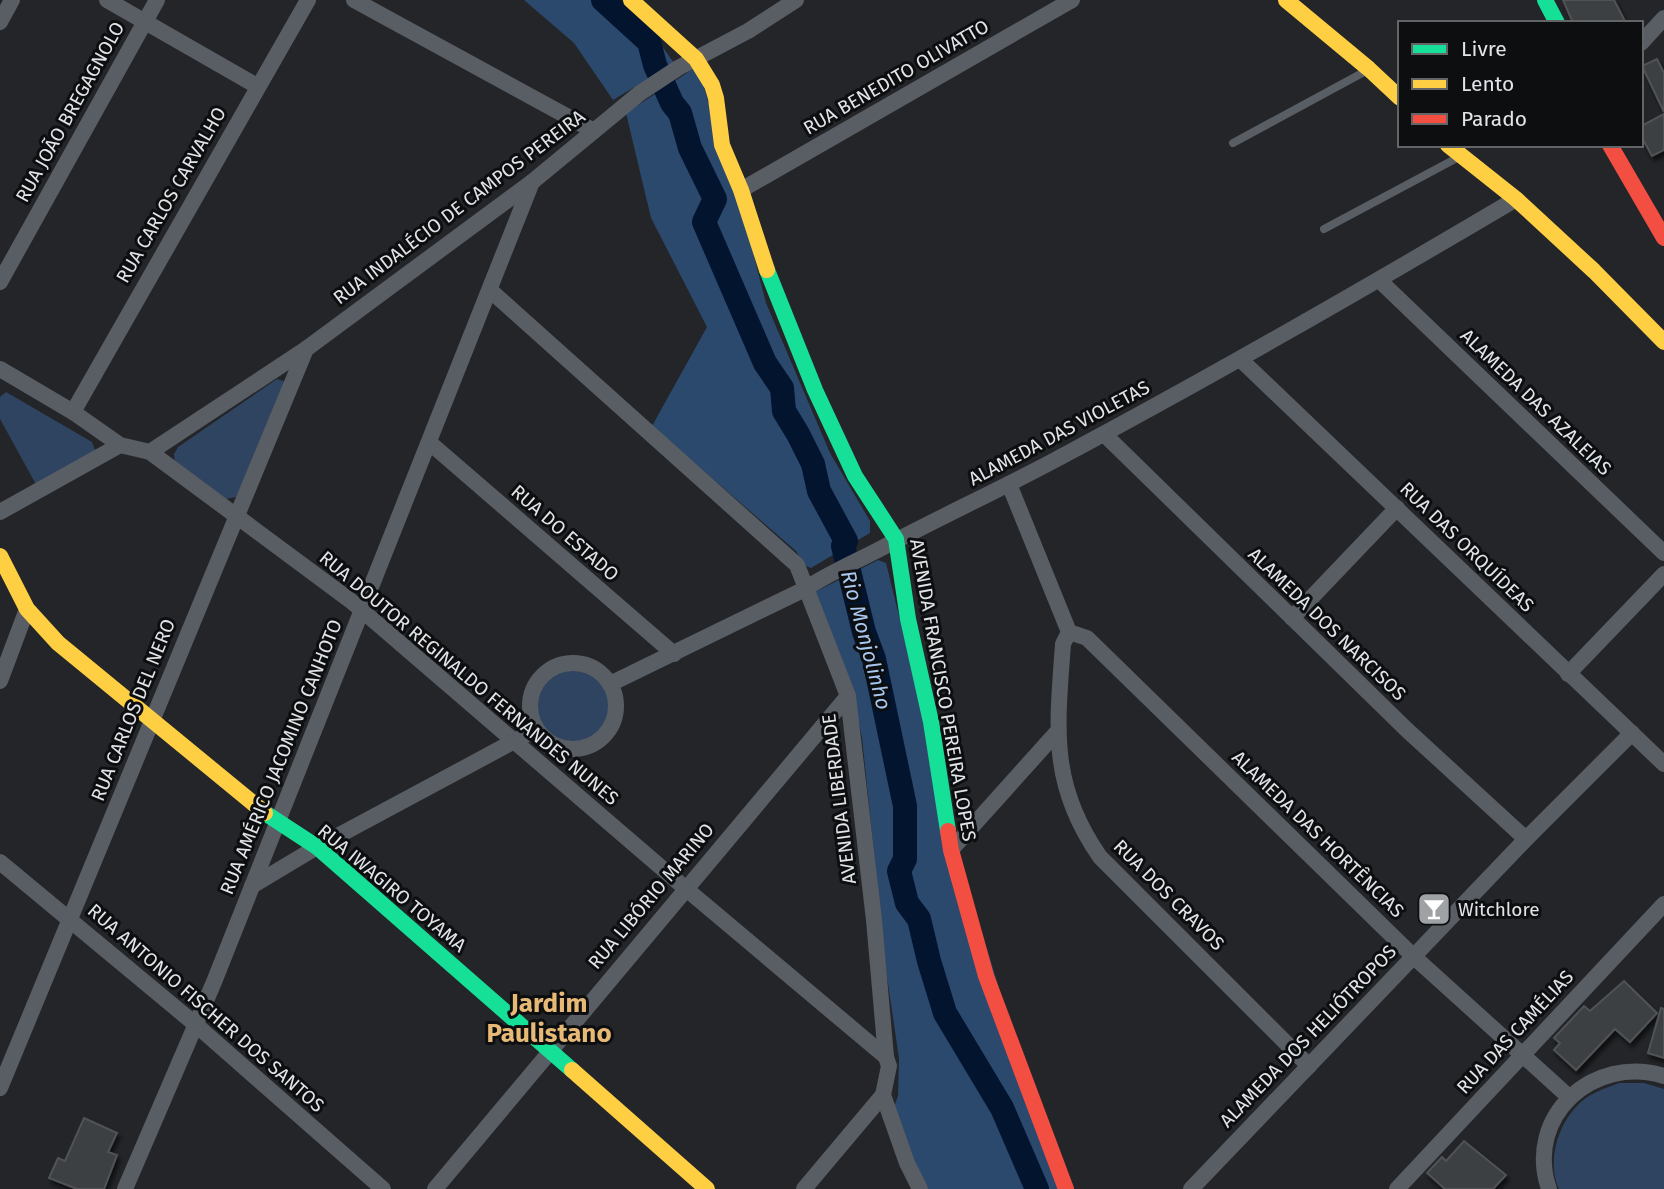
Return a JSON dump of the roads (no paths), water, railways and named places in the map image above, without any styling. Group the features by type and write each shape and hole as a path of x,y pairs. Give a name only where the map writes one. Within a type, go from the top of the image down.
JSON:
{"street":[{"path":"0,22 12,0"},
{"path":"107,0 257,86"},
{"name":"RUA JOÃO BREGAGNOLO","path":"0,282 157,0"},
{"name":"RUA CARLOS CARVALHO","path":"73,412 308,0"},
{"path":"354,0 594,131"},
{"name":"AVENIDA FRANCISCO PEREIRA LOPES","path":"631,0 696,59 712,85 722,145 741,190 775,293 815,390 889,543 931,722 951,850 986,976 1066,1189"},
{"name":"RUA INDALÉCIO DE CAMPOS PEREIRA","path":"150,452 306,349 532,182 640,93 796,0"},
{"name":"RUA BENEDITO OLIVATTO","path":"741,190 1072,0"},
{"path":"1286,0 1369,69 1398,97"},
{"path":"1539,11 1554,21"},
{"path":"1643,41 1664,18"},
{"path":"1611,147 1664,239"},
{"path":"1627,147 1662,208"},
{"path":"1454,151 1516,199 1594,271 1664,342"},
{"name":"RUA AMÉRICO JACOMINO CANHOTO","path":"125,1189 252,886 491,291 532,182"},
{"name":"ALAMEDA DAS VIOLETAS","path":"610,684 805,589 822,577 1104,434 1379,280 1516,199"},
{"name":"ALAMEDA DAS AZALEIAS","path":"1379,280 1664,553"},
{"name":"AVENIDA LIBERDADE","path":"491,291 797,565 848,696 874,920 886,1056 890,1066 883,1095 907,1163 920,1189"},
{"name":"RUA CARLOS DEL NERO","path":"0,1087 306,349"},
{"name":"RUA DAS ORQUÍDEAS","path":"1240,359 1664,764"},
{"name":"RUA DOUTOR REGINALDO FERNANDES NUNES","path":"0,369 73,412 120,445 150,452 362,611 886,1056"},
{"name":"ALAMEDA DOS NARCISOS","path":"1104,434 1407,730 1526,839"},
{"name":"RUA DO ESTADO","path":"430,443 674,654"},
{"path":"0,512 120,445"},
{"path":"1009,484 1069,632"},
{"path":"1292,618 1397,508"},
{"name":"RUA IWAGIRO TOYAMA","path":"0,556 27,609 58,643 277,823 317,847 707,1189"},
{"path":"1568,674 1664,574"},
{"path":"0,681 27,609"},
{"name":"RUA DOS CRAVOS","path":"1069,632 1063,644 1057,732 1064,785 1084,834 1100,857 1309,1066"},
{"name":"ALAMEDA DAS HORTÊNCIAS","path":"1069,632 1087,638 1413,956 1569,1097"},
{"path":"566,663 583,663 599,671 610,684 616,699 615,717 608,732 596,744 580,750 563,749 547,742 536,730 529,714 530,697 537,681 550,669 566,663"},
{"name":"RUA LIBÓRIO MARINO","path":"435,1189 848,696"},
{"path":"252,886 317,847 536,730"},
{"path":"951,850 1057,732"},
{"name":"ALAMEDA DOS HELIÓTROPOS","path":"1201,1186 1413,956 1632,733"},
{"name":"RUA ANTONIO FISCHER DOS SANTOS","path":"0,862 195,1024 383,1189"},
{"name":"RUA DAS CAMÉLIAS","path":"1397,1189 1664,904"},
{"path":"1549,1189 1545,1177 1544,1148 1553,1121 1569,1097 1592,1080 1619,1071 1648,1071 1664,1076"},
{"path":"804,1189 883,1095"}],"lane":[{"path":"1233,143 1369,69"},
{"path":"1324,229 1454,151"}],"waterway":[{"name":"Rio Monjolinho","path":"603,0 649,42 655,65 672,103 680,113 690,148 715,199 704,222 765,363 782,388 784,411 813,464 819,491 846,541 843,546 864,632 874,659 905,806 905,859 899,871 907,903 919,919 945,1013 1002,1108 1037,1189"}],"place":[{"name":"Witchlore","path":"1434,909"}],"district":[{"name":"Jardim Paulistano","path":"549,1018"}]}
